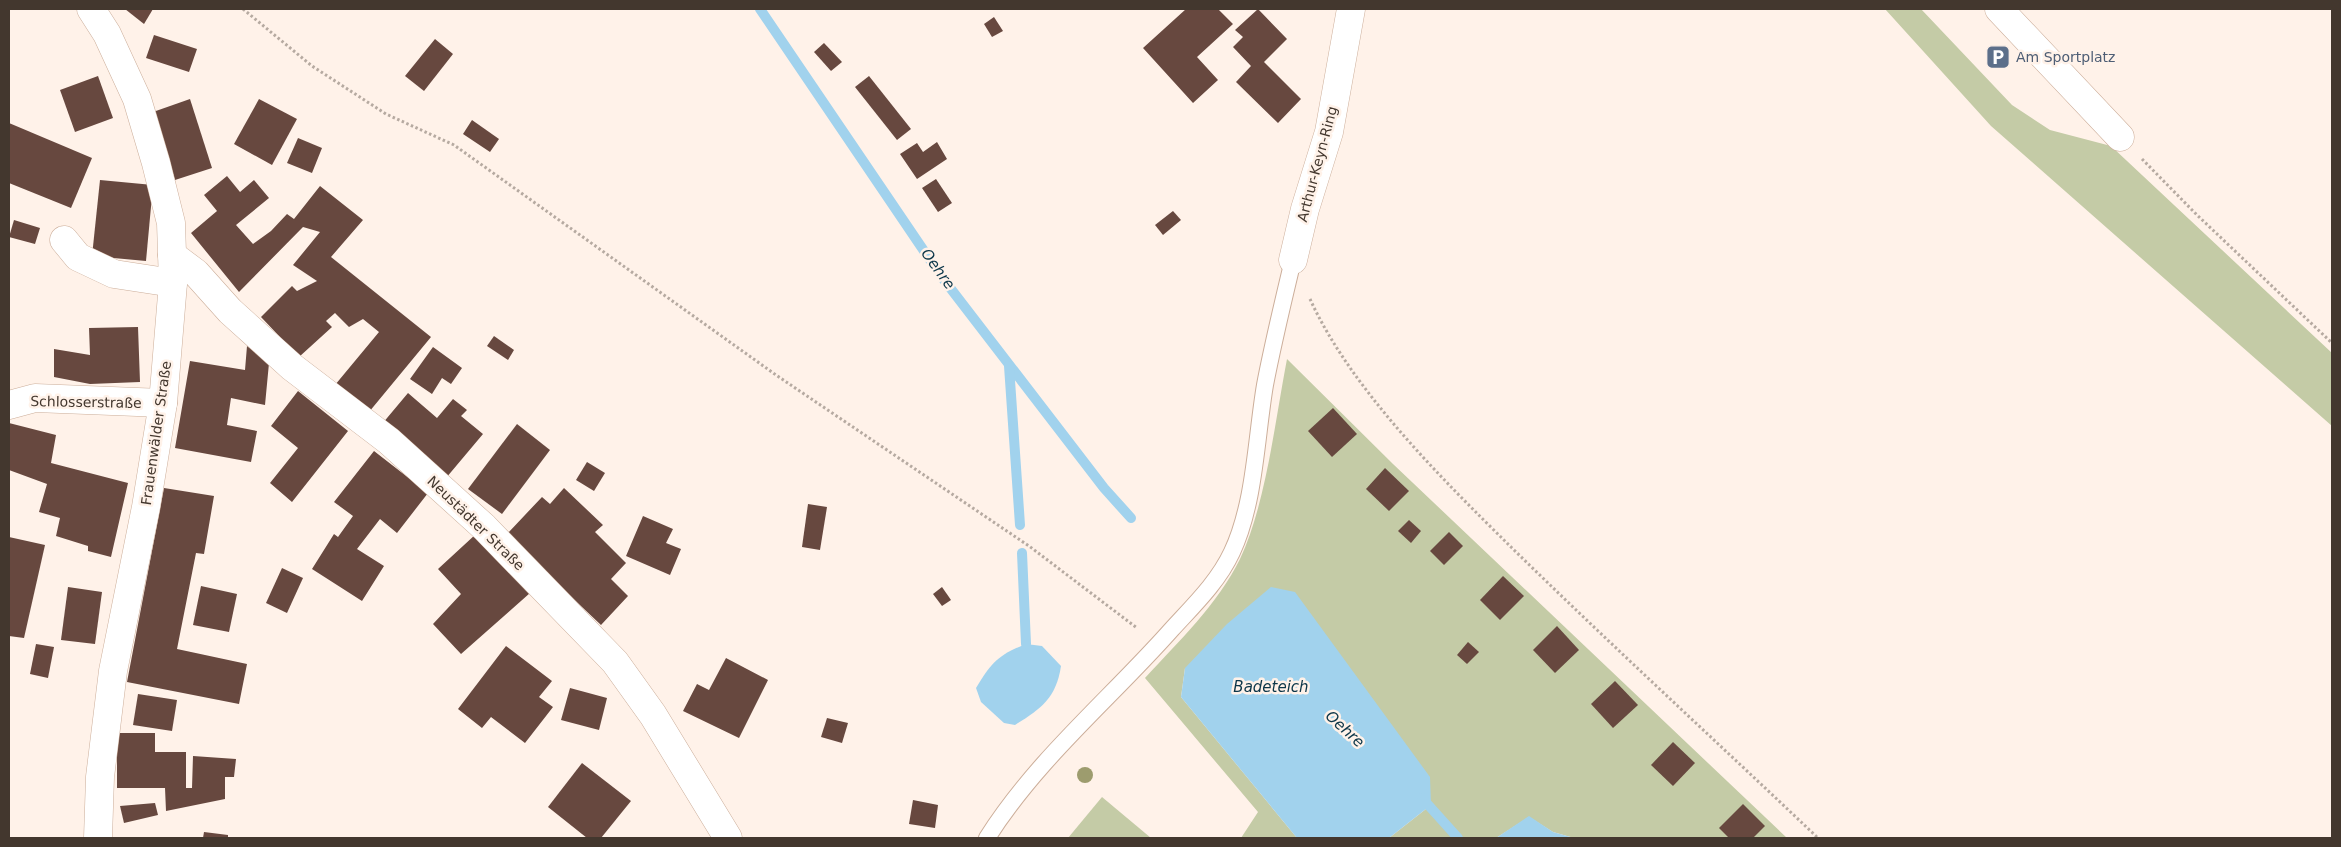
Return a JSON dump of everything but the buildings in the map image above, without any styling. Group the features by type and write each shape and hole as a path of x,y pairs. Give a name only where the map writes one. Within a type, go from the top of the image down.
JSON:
{"street":[{"name":"Frauenwälder Straße","path":"91,9 107,34 137,99 171,223 173,283 163,404 146,507 113,671 100,777 98,838"},
{"name":"Arthur-Keyn-Ring","path":"1293,260 1305,209 1328,132 1351,9"},
{"path":"1999,9 2120,137"},
{"path":"64,240 78,257 104,271 173,283"},
{"name":"Neustädter Straße","path":"172,255 196,274 230,311 292,367 389,441 484,527 615,662 653,715 728,838"},
{"name":"Schlosserstraße","path":"9,404 35,398 163,404"}],"lane":[{"path":"987,838 1007,807 1049,756 1104,703 1212,584 1232,552 1253,473 1265,386 1293,260"}],"path":[{"path":"243,9 312,66 386,114 454,146 776,375 1029,546 1135,627"},
{"path":"2120,137 2197,215 2332,343"},
{"path":"1293,260 1314,307 1356,377 1461,497 1579,614 1818,838"}],"green space":[{"path":"1885,9 1921,9 2012,105 2050,130 2111,146 2332,353 2332,426 1991,126"},
{"path":"1287,359 1393,464 1787,838 1574,838 1553,832 1529,817 1496,838 1389,838 1431,805 1185,668 1181,697 1297,838 1241,838 1258,812 1145,678 1221,592 1240,559 1257,513 1263,488"},
{"path":"1102,797 1151,838 1068,838"}],"water":[{"name":"Badeteich","path":"1271,587 1295,592 1430,777 1431,805 1389,838 1297,838 1181,697 1185,668 1227,624"},
{"path":"1026,644 1042,646 1061,666 1059,677 1056,686 1046,701 1033,713 1015,725 1004,723 981,702 976,688 996,661 1008,652"},
{"path":"1529,816 1553,832 1574,838 1496,838"}],"waterway":[{"name":"Oehre","path":"760,9 941,276 1104,488 1131,518"},
{"path":"1009,366 1020,525"},
{"path":"1022,553 1026,644"},
{"name":"Oehre","path":"1422,798 1458,838"}],"place":[{"name":"Am Sportplatz","path":"1998,57"}]}
